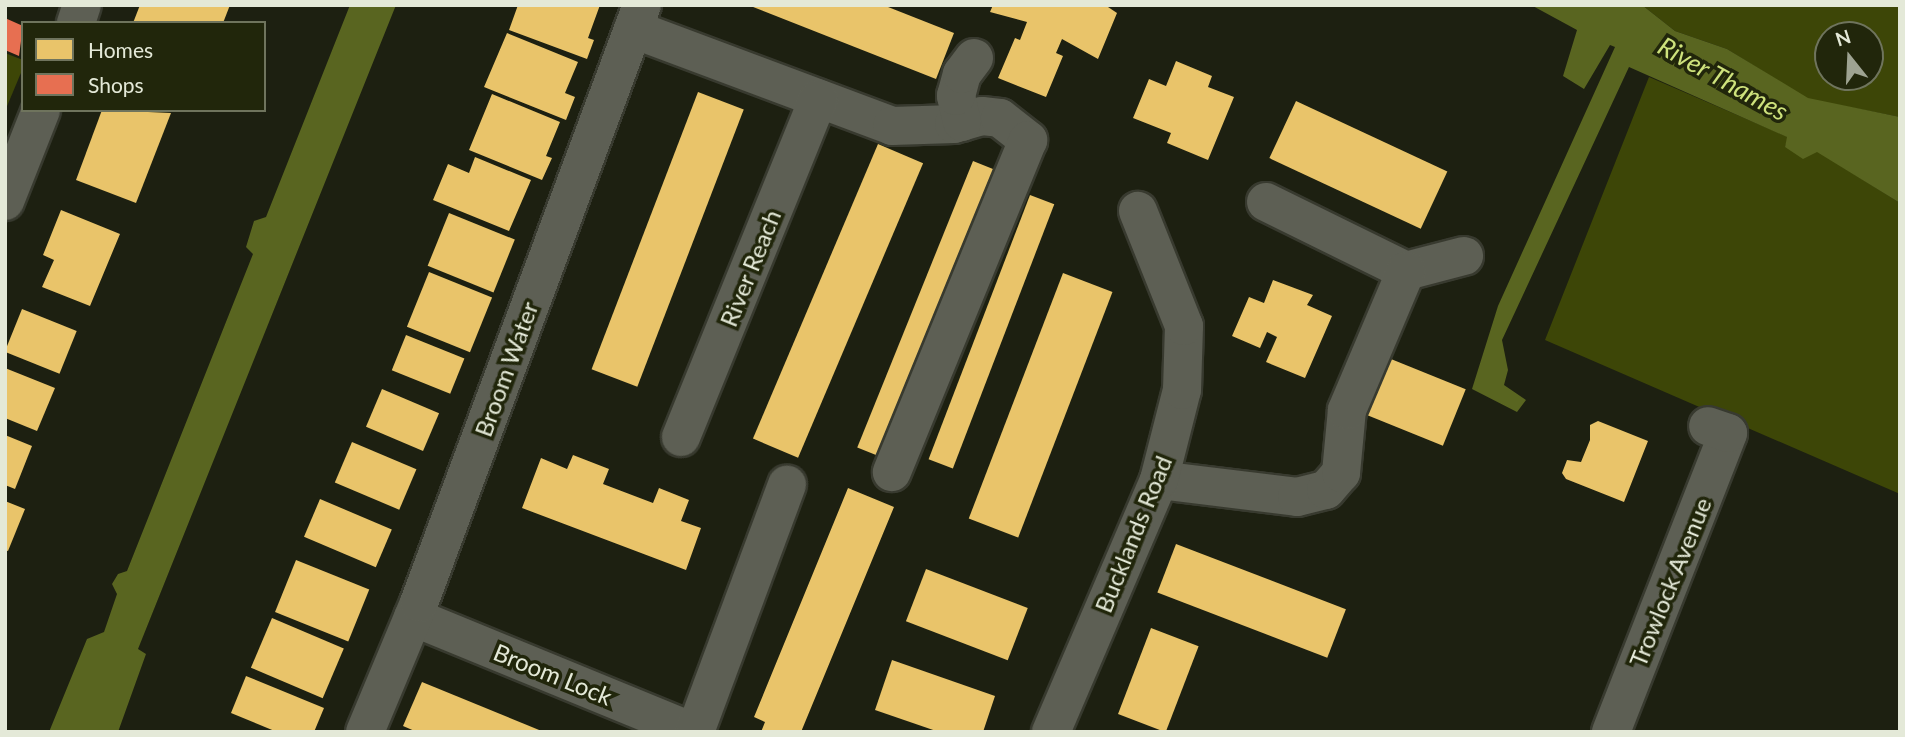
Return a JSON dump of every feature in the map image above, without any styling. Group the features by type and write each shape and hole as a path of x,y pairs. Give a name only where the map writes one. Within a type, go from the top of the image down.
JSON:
{"street":[{"path":"637,17 818,99 892,126 958,123 982,116 1000,118 1028,140 892,472"},
{"name":"Broom Water","path":"365,732 413,617 637,17"},
{"path":"958,123 956,96 962,74 974,58"},
{"name":"River Reach","path":"681,437 818,99"},
{"path":"5,201 40,112"},
{"path":"1266,202 1406,271 1464,256"},
{"name":"Bucklands Road","path":"1051,732 1159,480 1182,390 1184,326 1138,211"},
{"path":"1159,480 1297,497 1326,490 1341,473 1348,410 1406,271"},
{"name":"Trowlock Avenue","path":"1611,732 1728,434"},
{"name":"Broom Lock","path":"413,617 694,732 787,485"}],"shaded area":[{"path":"1642,5 1900,5 1900,117 1808,99 1727,49 1675,31"},
{"path":"5,53 21,59 21,73 5,111"},
{"path":"1649,77 1788,137 1785,147 1817,151 1900,203 1900,494 1545,340"}],"water":[{"path":"350,5 396,5 138,649 146,654 118,732 49,732 87,639 104,632 117,594 112,584 118,574 127,571 253,254 246,247 254,221 266,217"},
{"name":"River Thames","path":"1531,5 1642,5 1675,31 1727,49 1808,98 1900,117 1900,203 1817,152 1803,159 1785,147 1787,137 1629,67 1502,340 1508,370 1504,385 1526,400 1517,412 1472,389 1498,306 1615,47 1610,45 1584,89 1563,76 1577,30"}],"building: Homes":[{"path":"140,5 230,5 224,21 134,21"},
{"path":"518,5 600,5 588,38 594,40 587,59 509,30"},
{"path":"748,5 883,5 954,33 936,79"},
{"path":"993,5 1105,5 1117,13 1098,59 1062,39 1056,53 1063,56 1046,97 998,78 1015,38 1020,40 1027,22 990,12"},
{"path":"507,33 578,62 565,93 575,97 566,120 484,87"},
{"path":"1176,61 1212,76 1208,87 1234,97 1208,160 1167,143 1171,133 1133,118 1149,79 1166,86"},
{"path":"698,92 744,110 637,387 592,369"},
{"path":"492,94 560,122 546,156 552,158 542,180 469,150"},
{"path":"1296,101 1447,172 1421,229 1269,158"},
{"path":"101,112 171,113 136,203 76,180"},
{"path":"878,144 923,163 798,458 753,439"},
{"path":"475,157 531,180 509,231 433,200 448,164 469,173"},
{"path":"973,161 1002,173 886,459 857,447"},
{"path":"1030,195 1054,204 953,469 929,459"},
{"path":"61,210 120,234 90,306 42,287 54,260 43,255"},
{"path":"449,213 515,240 493,292 428,266"},
{"path":"429,272 492,297 470,352 407,327"},
{"path":"1063,273 1112,292 1018,538 969,519"},
{"path":"1273,280 1313,295 1307,305 1332,316 1305,378 1266,362 1277,337 1267,332 1260,348 1232,336 1249,297 1264,303"},
{"path":"22,309 77,331 59,374 5,352"},
{"path":"406,335 464,359 450,394 392,370"},
{"path":"1386,357 1466,389 1443,446 1363,414"},
{"path":"5,368 55,388 37,431 5,418"},
{"path":"382,389 439,413 423,451 366,427"},
{"path":"1598,421 1648,441 1624,502 1566,479 1562,473 1567,460 1581,462 1590,440 1590,425"},
{"path":"5,435 32,446 15,489 5,485"},
{"path":"352,442 416,469 399,510 335,483"},
{"path":"573,455 609,469 603,484 653,503 659,488 689,500 681,521 701,528 686,570 522,508 541,458 567,469"},
{"path":"848,488 894,507 801,732 761,732 765,722 754,717"},
{"path":"320,499 392,529 376,567 304,537"},
{"path":"5,501 25,509 8,551 5,550"},
{"path":"1176,544 1346,609 1327,658 1157,593"},
{"path":"296,560 369,590 348,642 275,612"},
{"path":"926,569 1028,608 1008,660 906,621"},
{"path":"272,618 344,648 323,698 251,668"},
{"path":"1151,628 1199,646 1166,732 1118,714"},
{"path":"892,660 995,696 983,732 939,732 875,710"},
{"path":"246,676 324,708 314,732 277,732 231,713"},
{"path":"422,682 544,732 417,732 403,726"}],"building: Shops":[{"path":"5,18 21,25 21,41 19,56 5,50"}]}
